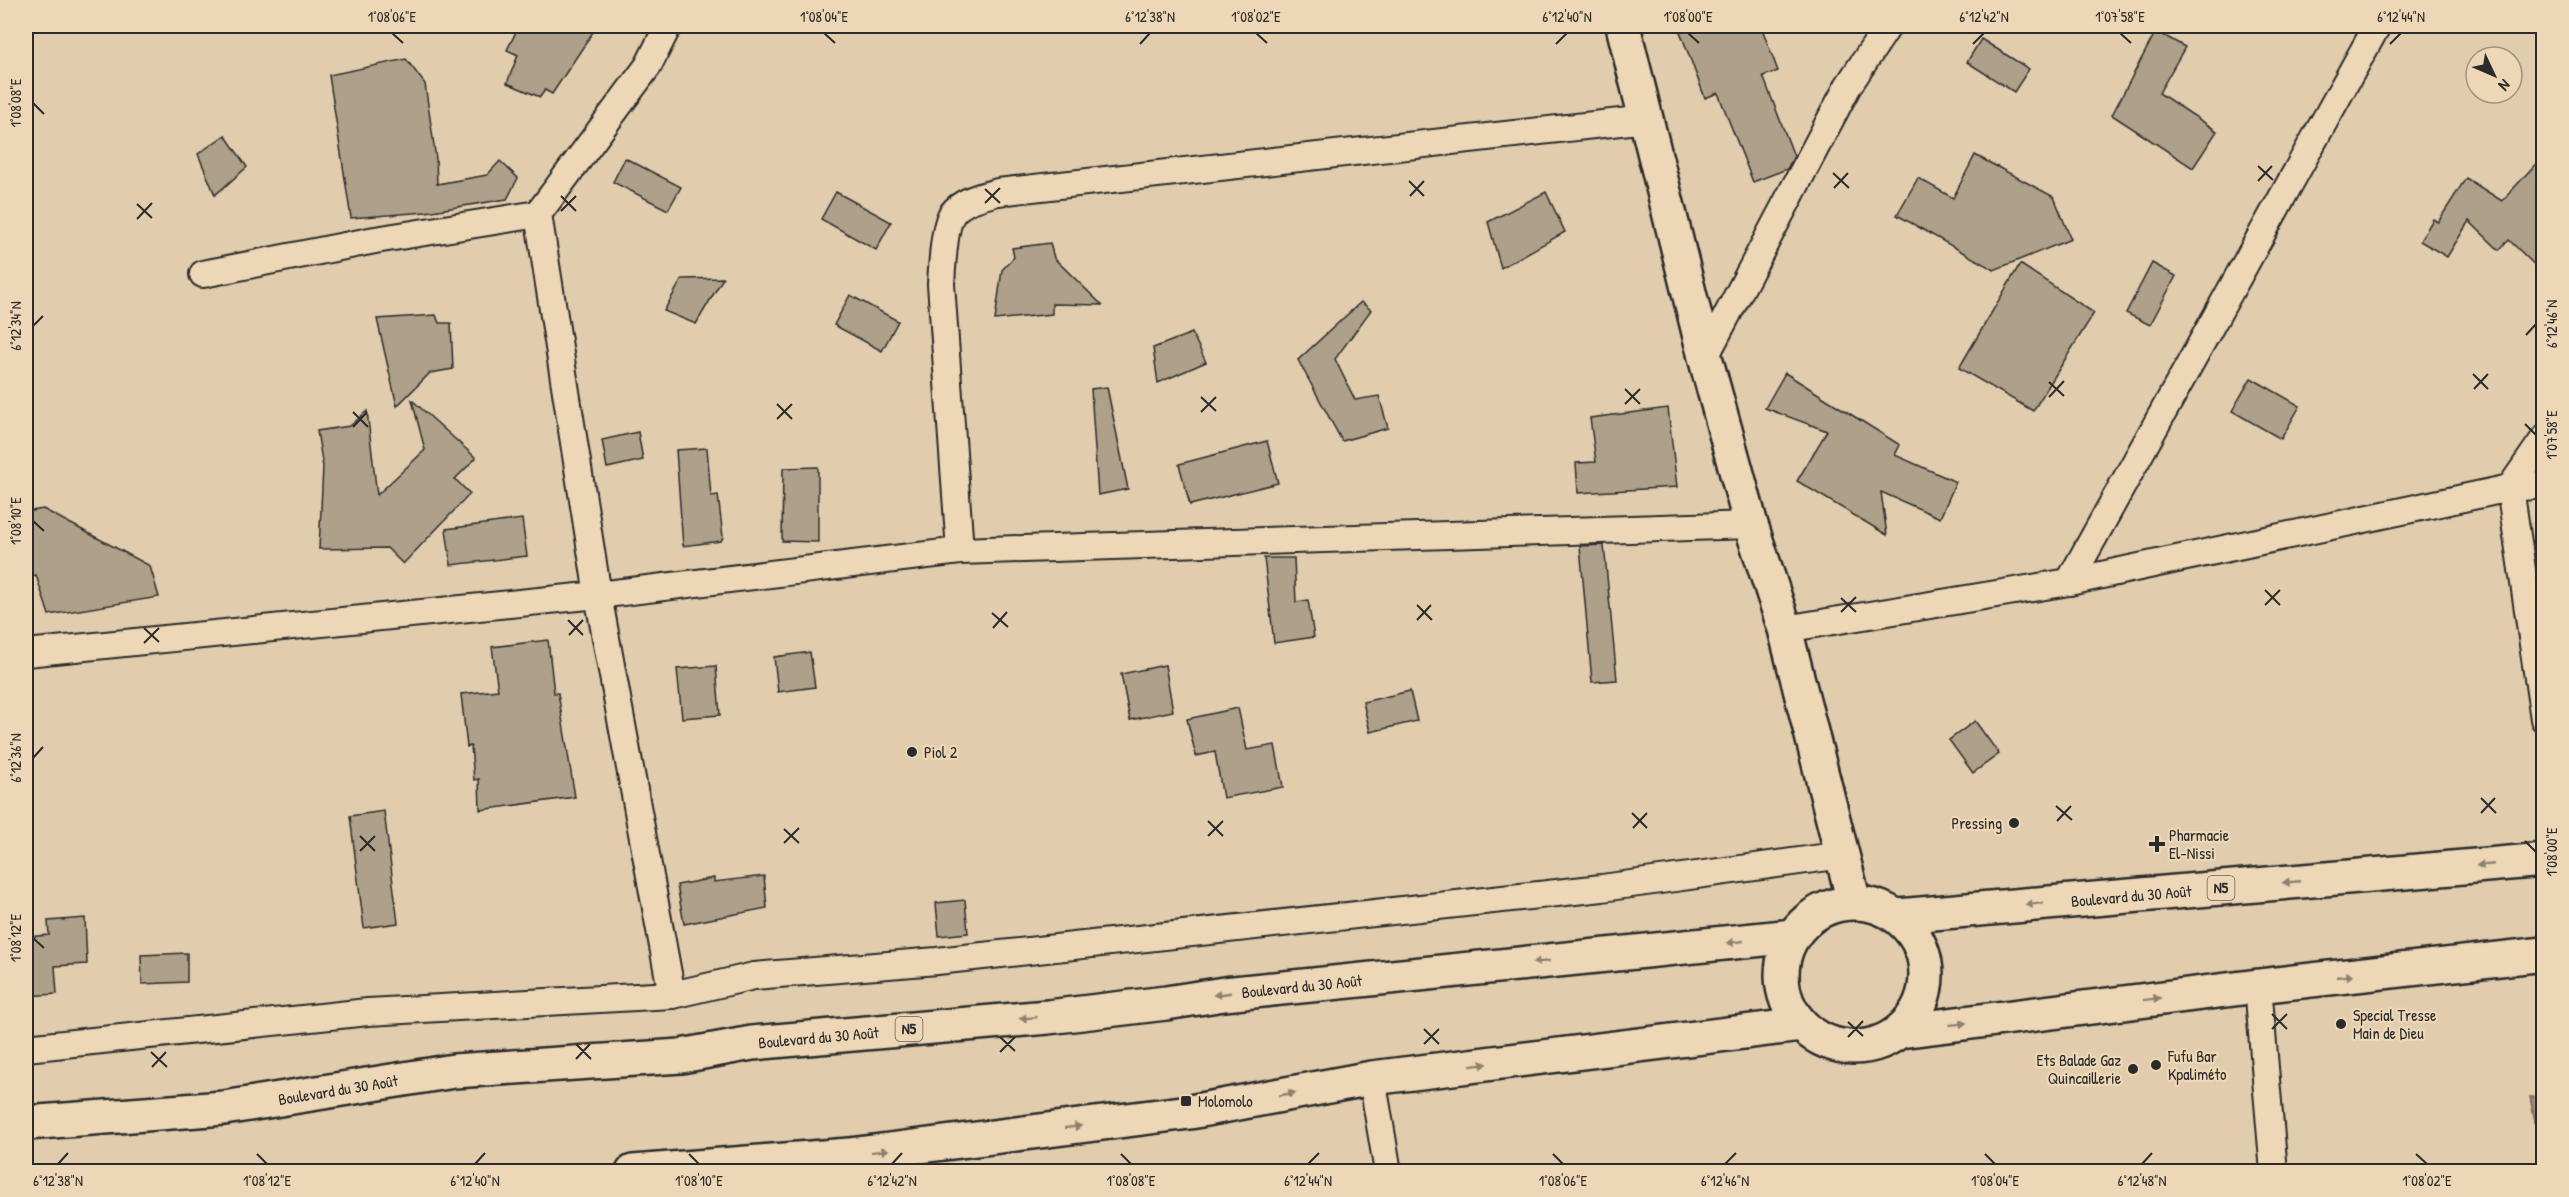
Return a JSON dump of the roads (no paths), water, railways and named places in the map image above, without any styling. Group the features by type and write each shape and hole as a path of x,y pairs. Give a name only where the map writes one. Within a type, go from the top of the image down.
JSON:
{"main road":[{"path":"1623,26 1705,357 1750,525 1785,629 1854,902"},
{"name":"Boulevard du 30 Août","path":"1898,916 2544,860"},
{"name":"N5","path":"1854,902 1878,906 1898,916 1913,932 1923,951 1927,973 1924,994 1915,1015 1900,1031 1881,1042 1860,1047 1828,1042 1818,1038 1801,1025 1789,1006 1782,983 1783,959 1793,936 1809,918 1830,906 1854,902"},
{"name":"Boulevard du 30 Août","path":"26,1123 224,1108 454,1071 681,1056 752,1043 1060,1015 1166,1004 1224,994 1793,936"},
{"name":"N5","path":"1900,1031 2258,986 2544,954"},
{"path":"633,1172 849,1155 1191,1112 1372,1078 1801,1025"}],"street":[{"path":"203,274 375,240 538,213 648,66 668,26"},
{"path":"1705,357 1848,86 1888,26"},
{"path":"2069,582 2377,26"},
{"path":"960,551 941,284 943,251 952,214 972,199 998,192 1647,118"},
{"path":"538,213 598,595 672,995"},
{"path":"2544,439 2510,488 2544,719"},
{"path":"1785,629 2069,582 2510,488 2544,484"},
{"path":"26,653 598,595 960,551 1750,525"},
{"path":"26,1048 368,1012 672,995 754,976 937,961 1590,889 1842,855"},
{"path":"2258,986 2274,1172"},
{"path":"1372,1078 1388,1172"}],"water":[{"path":"2530,1097 2544,1097 2543,1162"}],"place":[{"name":"Piol 2","path":"912,752"},
{"name":"Pressing","path":"2014,823"},
{"name":"Pharmacie El-Nissi","path":"2157,844"},
{"name":"Special Tresse Main de Dieu","path":"2341,1024"},
{"name":"Fufu Bar Kpaliméto","path":"2156,1065"},
{"name":"Ets Balade Gaz Quincaillerie","path":"2133,1069"},
{"name":"Molomolo","path":"1186,1101"}]}
